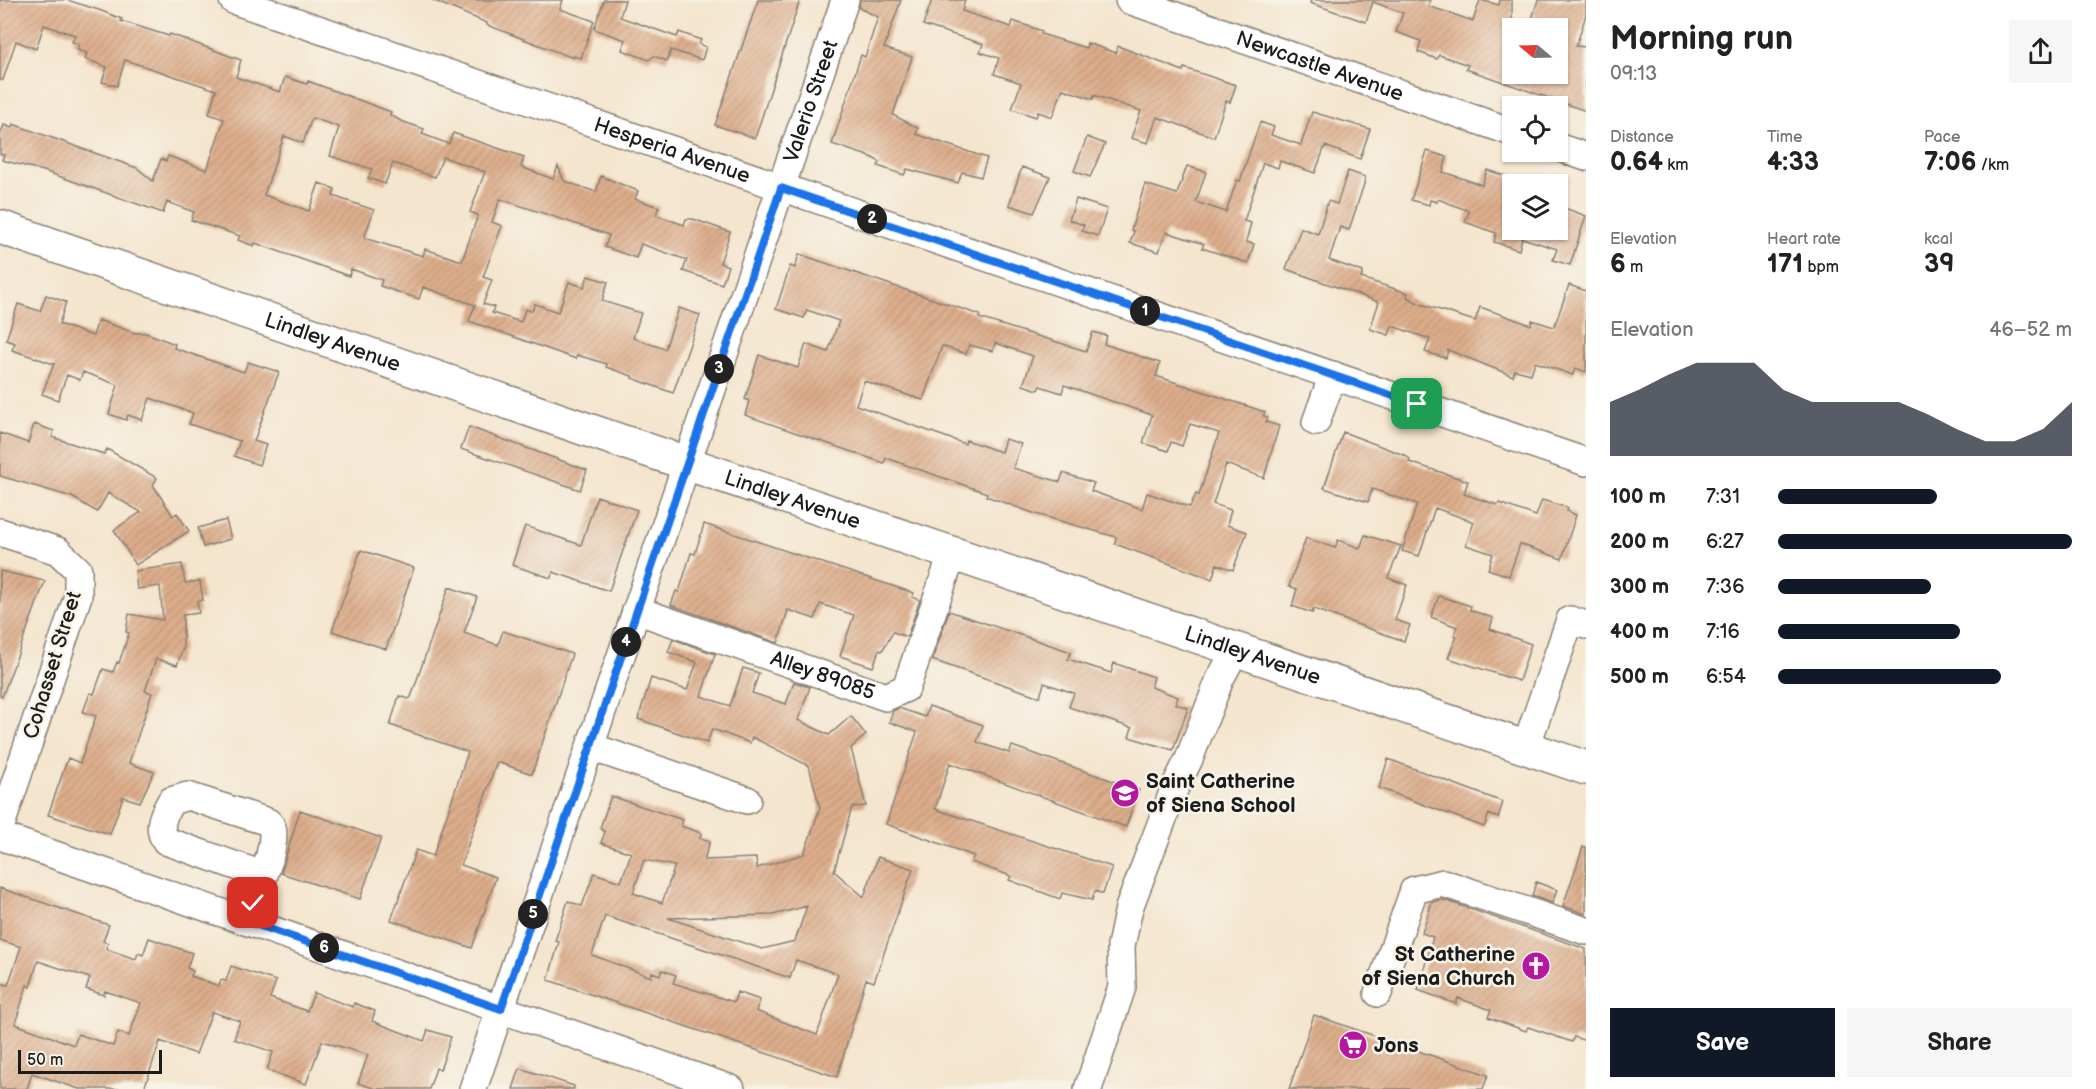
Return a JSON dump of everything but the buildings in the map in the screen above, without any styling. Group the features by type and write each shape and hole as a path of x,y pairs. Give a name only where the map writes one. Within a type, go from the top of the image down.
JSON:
{"main road":[{"name":"Lindley Avenue","path":"0,227 1586,768"}],"street":[{"name":"Hesperia Avenue","path":"233,0 1586,462"},
{"name":"Valerio Street","path":"473,1089 844,0"},
{"name":"Newcastle Avenue","path":"1129,0 1502,129"},
{"path":"1568,151 1586,157"},
{"path":"1316,422 1333,375"},
{"name":"Cohasset Street","path":"0,532 58,551 78,570 78,596 0,828"},
{"name":"Alley 89085","path":"636,610 886,697 906,688 953,552"},
{"path":"1526,747 1570,620 1586,625"},
{"path":"1088,1089 1122,987 1121,946 1129,908 1175,787 1189,759 1220,679 1236,649"},
{"path":"591,747 747,800"},
{"path":"0,836 731,1089"},
{"path":"246,921 262,874"},
{"path":"1378,993 1414,890 1443,884 1586,932"}],"place":[{"name":"Saint Catherine of Siena School","path":"1125,793"},
{"name":"St Catherine of Siena Church","path":"1536,966"},
{"name":"Jons","path":"1353,1045"}],"route":[{"path":"253,903 246,921 501,1009 781,188 1417,404"}]}
